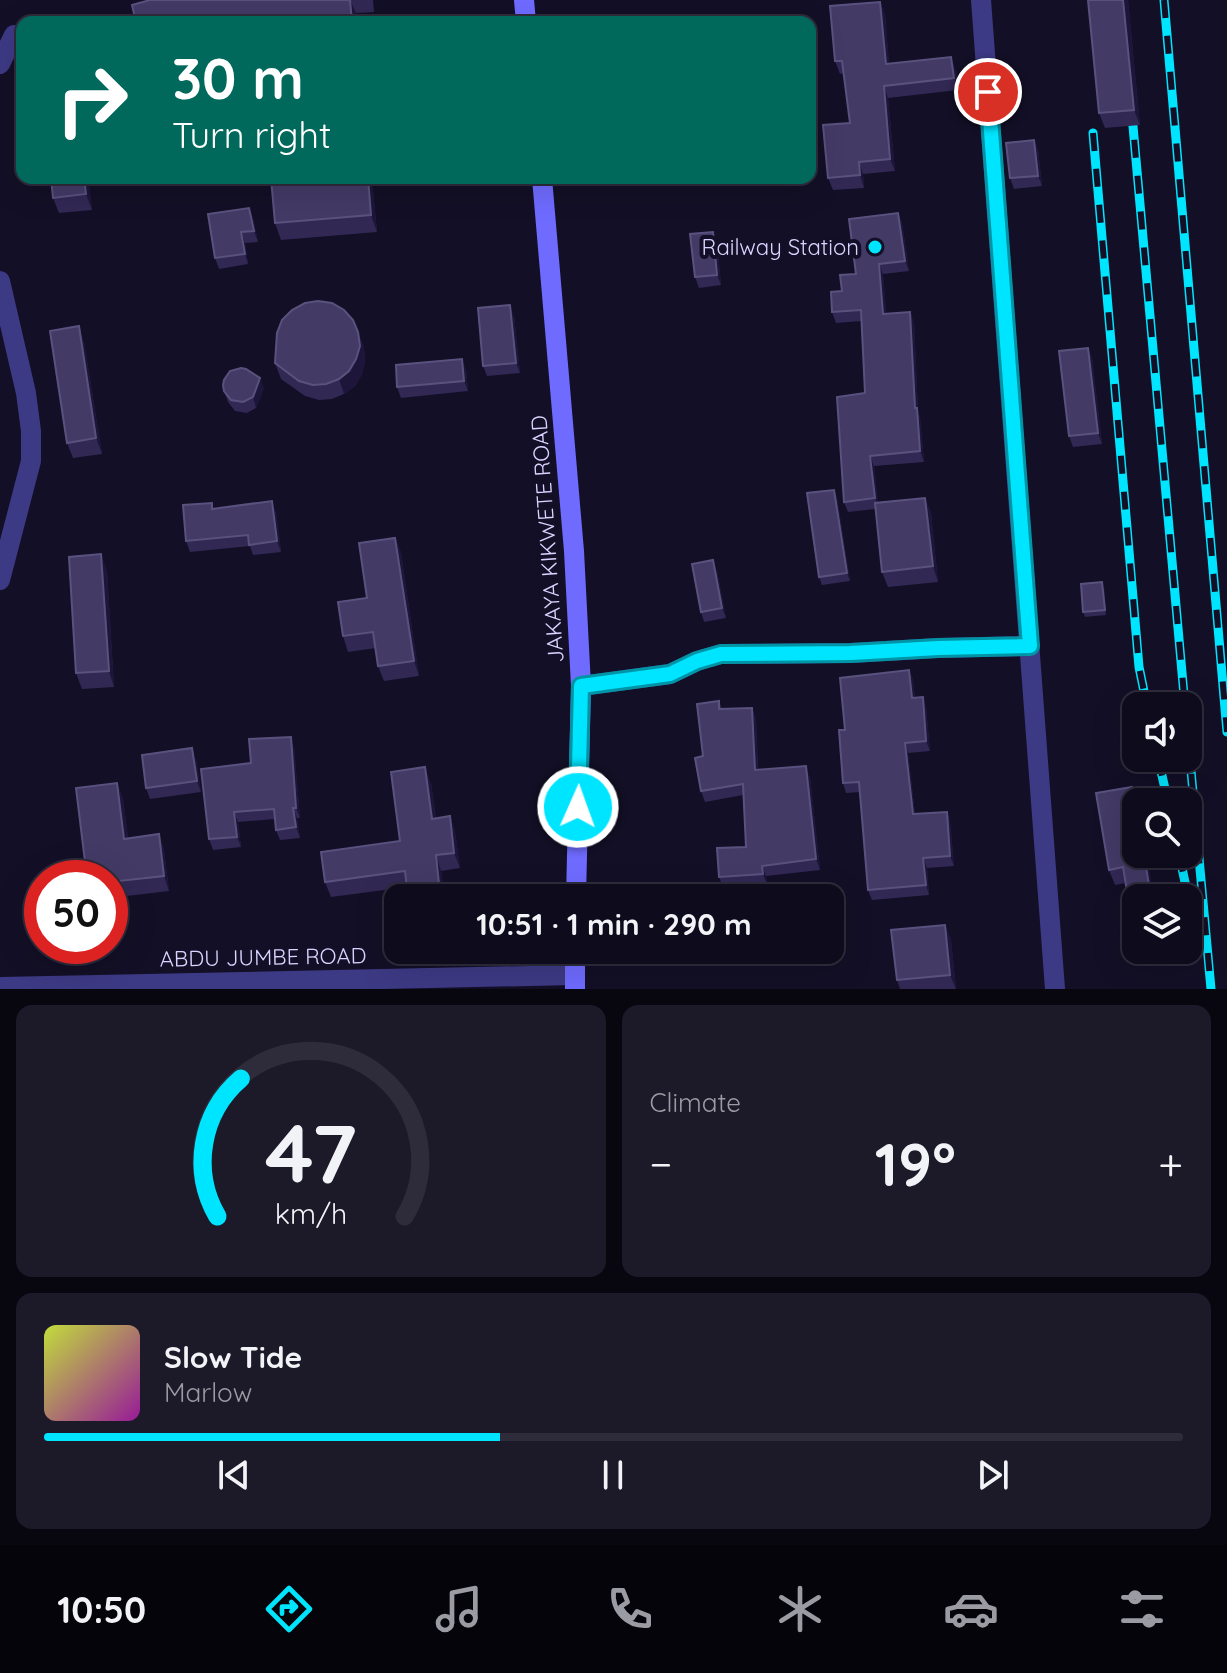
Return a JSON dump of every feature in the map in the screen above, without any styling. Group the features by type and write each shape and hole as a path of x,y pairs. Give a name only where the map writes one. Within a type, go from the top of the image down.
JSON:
{"main road":[{"name":"JAKAYA KIKWETE ROAD","path":"543,184 574,551 581,686 576,884"}],"street":[{"path":"981,0 1055,989"},
{"path":"0,64 14,35"},
{"path":"0,281 26,393 31,431 31,461 0,580"},
{"path":"581,686 670,674 721,654 1030,646"},
{"name":"ABDU JUMBE ROAD","path":"0,987 574,982"}],"building":[{"path":"150,0 350,0 351,16 135,16 132,5"},
{"path":"1088,0 1123,0 1134,110 1099,113"},
{"path":"880,2 886,64 951,57 954,78 884,86 890,159 859,162 860,175 828,178 823,125 850,123 842,61 835,61 830,6"},
{"path":"1034,140 1038,176 1010,178 1006,143"},
{"path":"52,184 85,184 86,194 53,198"},
{"path":"272,184 368,184 371,215 275,223"},
{"path":"249,208 254,231 241,232 245,254 215,258 208,214"},
{"path":"898,213 905,261 879,264 883,314 910,312 920,451 870,456 875,498 844,502 837,397 865,393 861,310 832,312 831,292 842,291 840,275 856,274 849,219"},
{"path":"713,232 717,275 695,277 690,234"},
{"path":"305,303 332,303 344,310 353,320 360,346 349,371 339,379 313,385 299,381 275,363 277,333 282,320"},
{"path":"510,305 516,363 483,366 478,308"},
{"path":"79,326 96,438 67,443 50,331"},
{"path":"1088,348 1098,433 1069,436 1059,351"},
{"path":"462,359 464,381 397,387 396,365"},
{"path":"241,368 260,378 253,397 243,402 231,400 223,385 230,371"},
{"path":"834,490 847,573 819,577 807,493"},
{"path":"925,498 933,566 882,572 875,503"},
{"path":"272,501 277,541 249,545 248,535 186,541 183,505 212,503 212,509"},
{"path":"395,538 414,661 378,666 373,632 343,636 338,602 367,598 359,543"},
{"path":"101,554 109,671 76,673 69,557"},
{"path":"713,560 722,608 701,612 692,564"},
{"path":"1102,582 1105,610 1083,612 1081,584"},
{"path":"909,670 912,698 923,697 926,741 905,743 913,814 947,812 950,856 923,858 926,885 868,890 859,782 843,783 839,730 845,730 840,678"},
{"path":"719,701 719,709 752,708 755,770 806,766 816,859 762,866 763,874 719,877 717,848 746,847 743,784 701,791 695,758 703,756 697,704"},
{"path":"291,737 296,827 276,830 274,809 234,812 237,837 209,839 201,769 251,763 249,739"},
{"path":"192,748 197,781 146,788 142,755"},
{"path":"425,767 432,819 450,816 454,853 436,855 439,884 406,884 405,871 325,882 321,852 400,841 391,772"},
{"path":"117,783 124,839 159,834 164,876 128,880 128,860 85,860 76,788"},
{"path":"1122,789 1122,867 1109,870 1096,793"},
{"path":"1123,868 1146,868 1149,884 1126,884"},
{"path":"945,925 950,975 897,980 891,930"}],"railway":[{"path":"1164,0 1227,732"},
{"path":"1131,104 1184,692"},
{"path":"1093,133 1139,667 1144,692"},
{"path":"1161,772 1165,788"},
{"path":"1191,772 1211,989"},
{"path":"1182,868 1185,884"}],"place":[{"name":"Railway Station","path":"875,247"}],"route":[{"path":"578,807 581,686 670,674 721,654 1030,646 988,92"}]}
